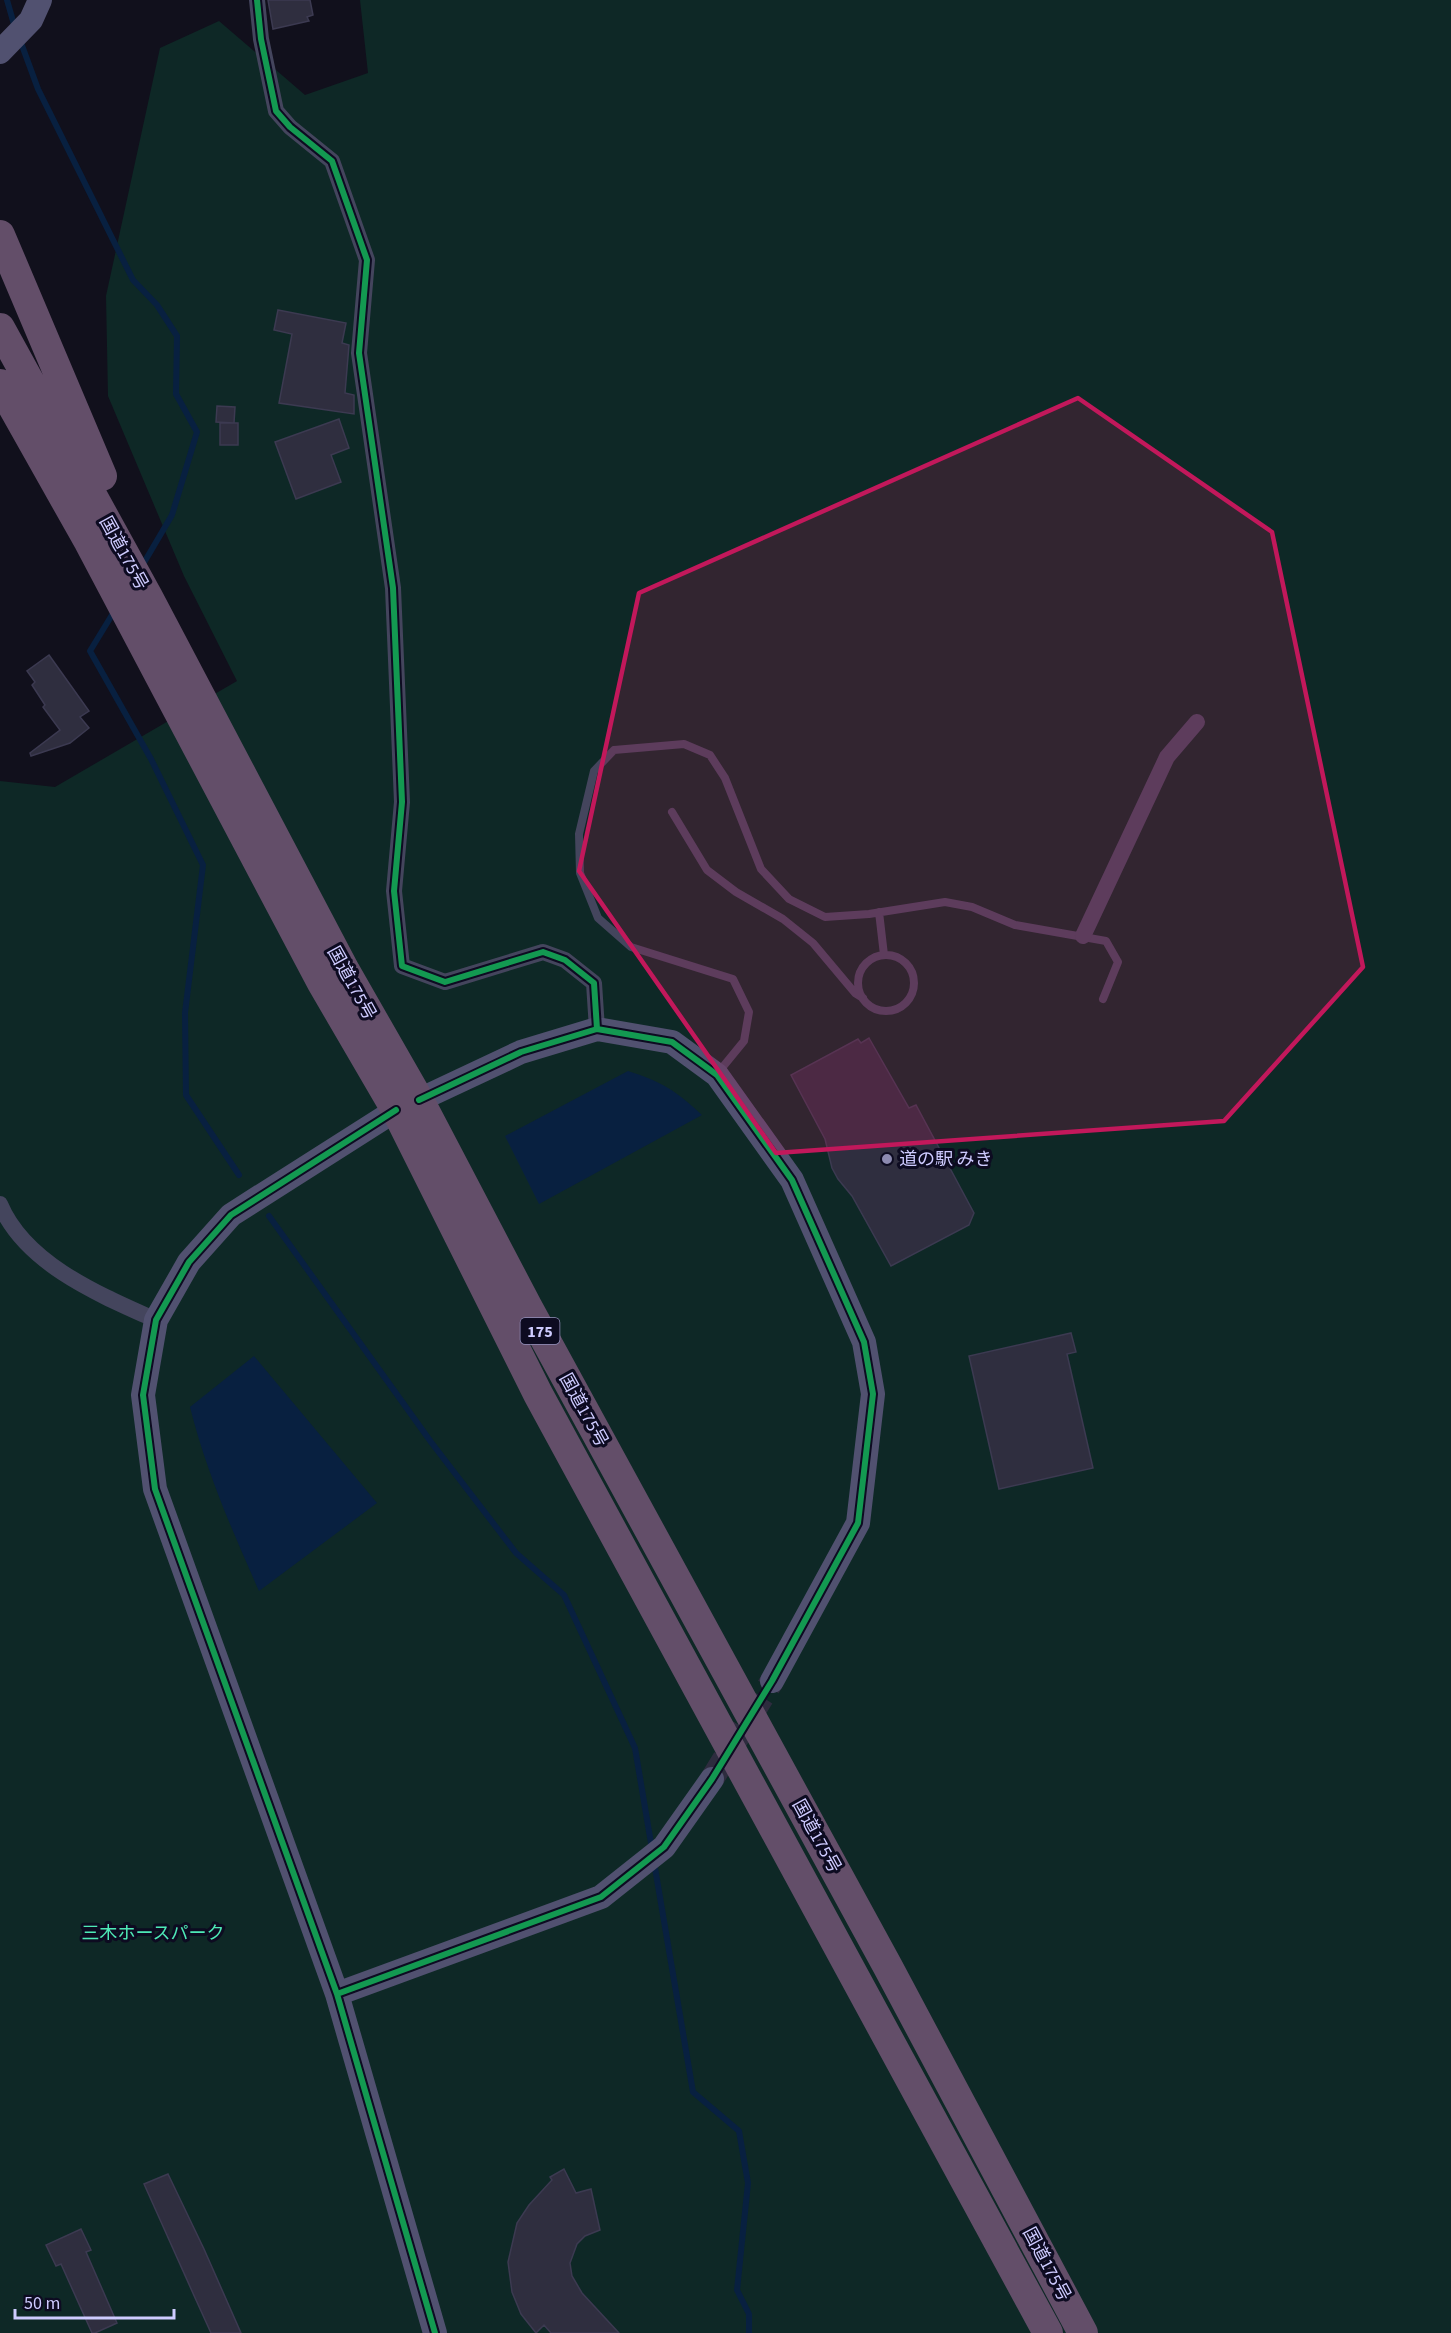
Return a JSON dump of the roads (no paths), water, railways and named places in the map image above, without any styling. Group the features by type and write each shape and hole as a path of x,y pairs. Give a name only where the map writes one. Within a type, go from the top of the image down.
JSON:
{"highway":[{"path":"0,235 122,522 148,597"},
{"name":"国道175号","path":"0,328 148,597 344,969 538,1394 1048,2333"},
{"name":"国道175号","path":"0,384 89,542 322,983 407,1105 527,1306 888,1967 1083,2333"}],"street":[{"path":"0,52 31,20 40,0"},
{"path":"257,0 261,39 276,111 290,127 332,161 367,260 359,353 393,588 402,802 394,891 402,966 445,982 543,952 565,960 594,983 597,1029"},
{"path":"1083,936 1167,758 1197,722"},
{"path":"435,2333 337,1994 155,1489 143,1395 156,1320 189,1262 231,1215 407,1105 522,1052 597,1029 672,1042 717,1075 792,1180 864,1342 873,1394 858,1523 772,1681"},
{"path":"0,1204 4,1214 34,1250 82,1287 156,1320"},
{"path":"337,1994 601,1897 664,1847 712,1779"}],"lane":[{"path":"717,1075 744,1041 749,1012 734,979 632,947 598,918 580,873 579,834 594,771 614,750 684,744 710,755 725,778 761,869 789,899 825,917 945,902 972,907 1015,925 1106,941 1118,962 1103,999"},
{"path":"672,812 706,870 736,892 783,919 813,943 855,993 878,1009 888,1010 905,1004 914,989 912,972 901,959 884,955 875,957 861,970 859,989 863,998"},
{"path":"879,912 884,955"}],"water":[{"path":"628,1071 668,1088 702,1115 539,1204 505,1136"},
{"path":"254,1356 377,1503 259,1591 212,1477 190,1407"}],"waterway":[{"path":"7,0 15,28"},
{"path":"20,40 38,89 133,280 157,305 177,336 176,394 197,432 172,515 142,566"},
{"path":"115,610 90,651 151,759 203,865 185,1013 186,1095 239,1175"},
{"path":"269,1216 431,1442 516,1553 564,1595 635,1748 652,1849"},
{"path":"654,1862 693,2092 739,2131 748,2183 737,2290 749,2314 749,2333"}],"tunnel":[{"path":"712,1779 772,1681"}],"place":[{"name":"道の駅 みき","path":"887,1159"}],"park label":[{"name":"三木ホースパーク","path":"153,1933"}]}
